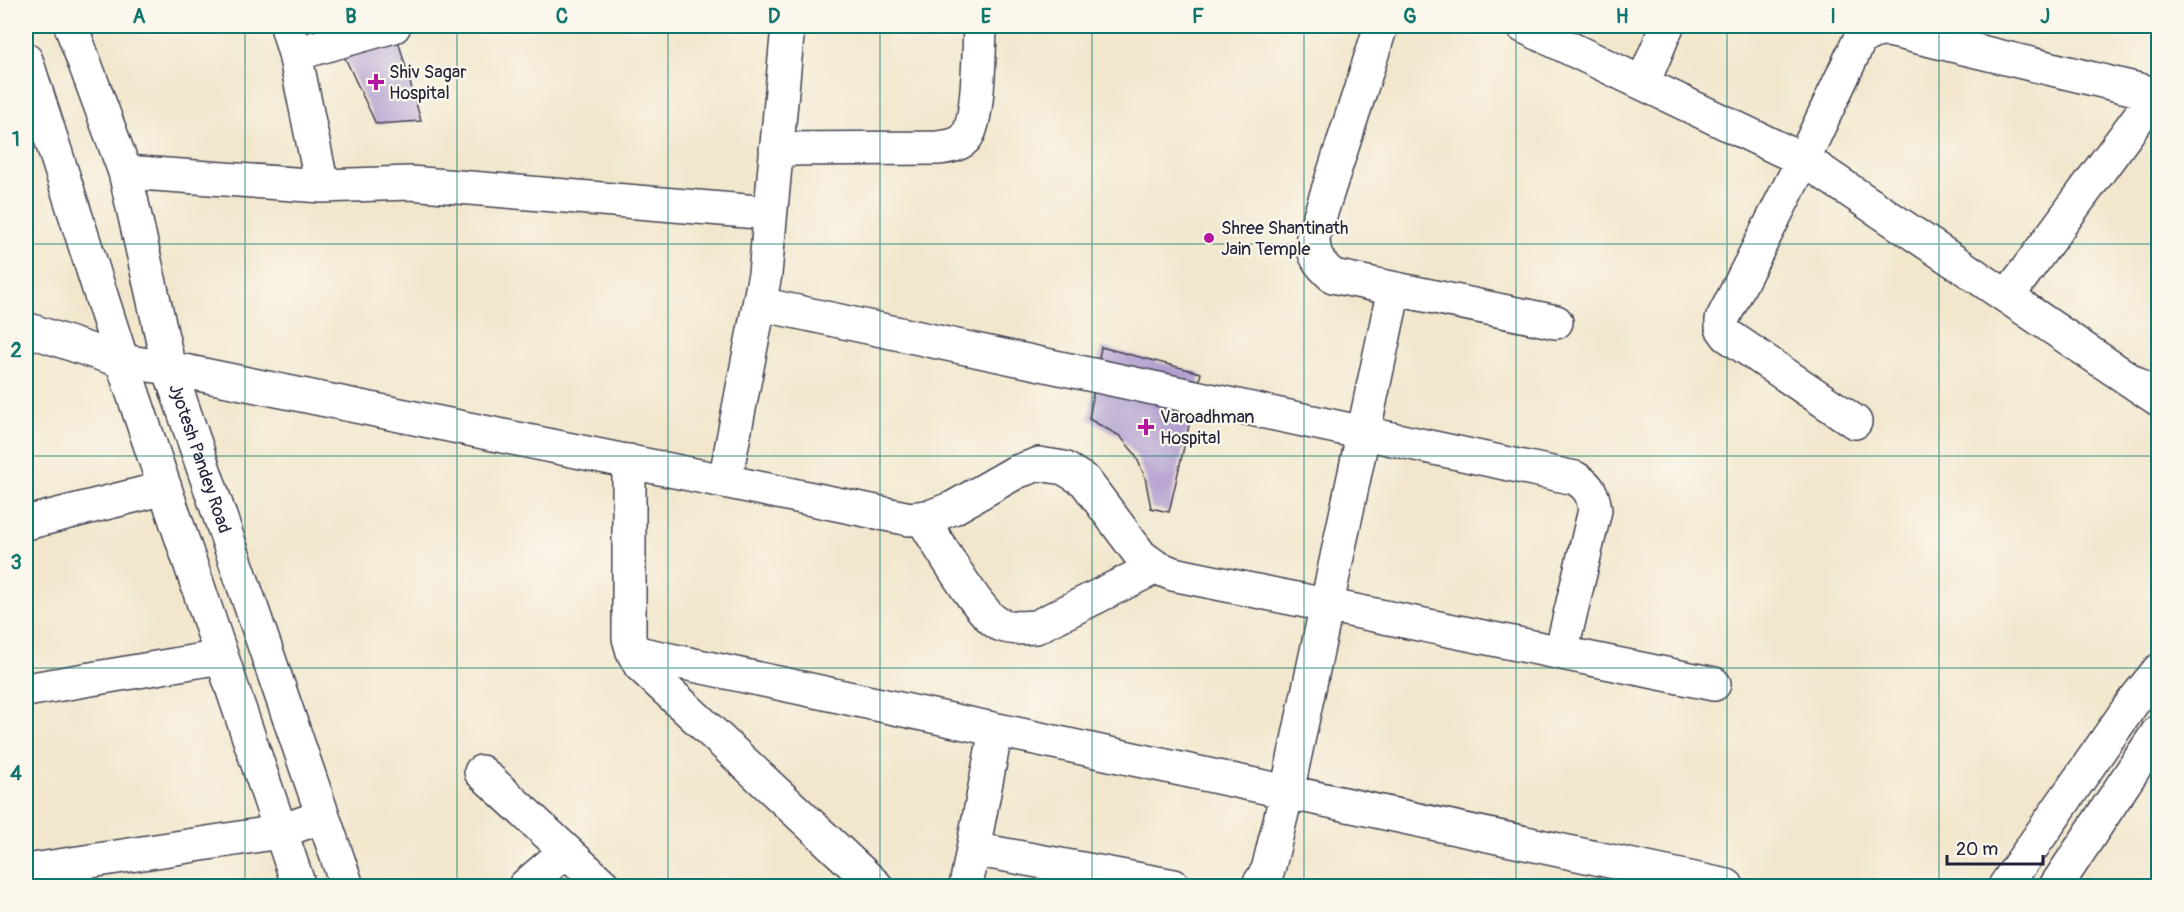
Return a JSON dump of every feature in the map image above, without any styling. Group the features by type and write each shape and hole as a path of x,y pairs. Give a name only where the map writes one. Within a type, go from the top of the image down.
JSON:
{"street":[{"name":"Jyotesh Pandey Road","path":"71,26 125,172 170,368 347,886"},
{"path":"322,186 291,40 394,26"},
{"path":"725,481 760,304 788,26"},
{"path":"776,150 953,146 966,138 974,119 980,26"},
{"path":"1381,26 1313,237 1313,251 1319,264 1333,276 1556,322"},
{"path":"1523,26 1803,160 2158,399"},
{"path":"1642,83 1667,26"},
{"path":"1855,422 1727,335 1722,328 1722,320 1803,160 1859,41 1868,33 1889,30 2157,92 2007,297"},
{"path":"26,60 122,361 299,886"},
{"path":"125,172 322,186 410,183 770,213"},
{"path":"1258,886 1268,870 1287,792 1395,289"},
{"path":"760,304 1575,478 1587,485 1594,497 1595,510 1561,653"},
{"path":"26,329 122,361 170,368 910,519 932,516 953,508 1016,472 1039,464 1064,468 1085,481 1141,556 1156,567 1173,574 1714,684"},
{"path":"629,461 629,638 640,665 876,886"},
{"path":"26,523 165,488"},
{"path":"922,518 982,610 997,623 1016,628 1036,627 1156,567"},
{"path":"633,652 1727,886"},
{"path":"26,690 221,657"},
{"path":"2005,886 2133,702 2158,671"},
{"path":"966,886 996,730"},
{"path":"2056,886 2158,732"},
{"path":"481,772 604,886"},
{"path":"26,872 279,832 322,816"},
{"path":"973,849 1174,886"},
{"path":"525,886 566,851"}],"building":[{"path":"330,26 394,26 421,121 376,124"},
{"path":"1101,347 1201,373 1169,512 1151,508 1145,477 1135,454 1120,436 1089,419"}],"place":[{"name":"Shiv Sagar Hospital","path":"376,82"},
{"name":"Shree Shantinath Jain Temple","path":"1209,238"},
{"name":"Varoadhman Hospital","path":"1146,427"}]}
